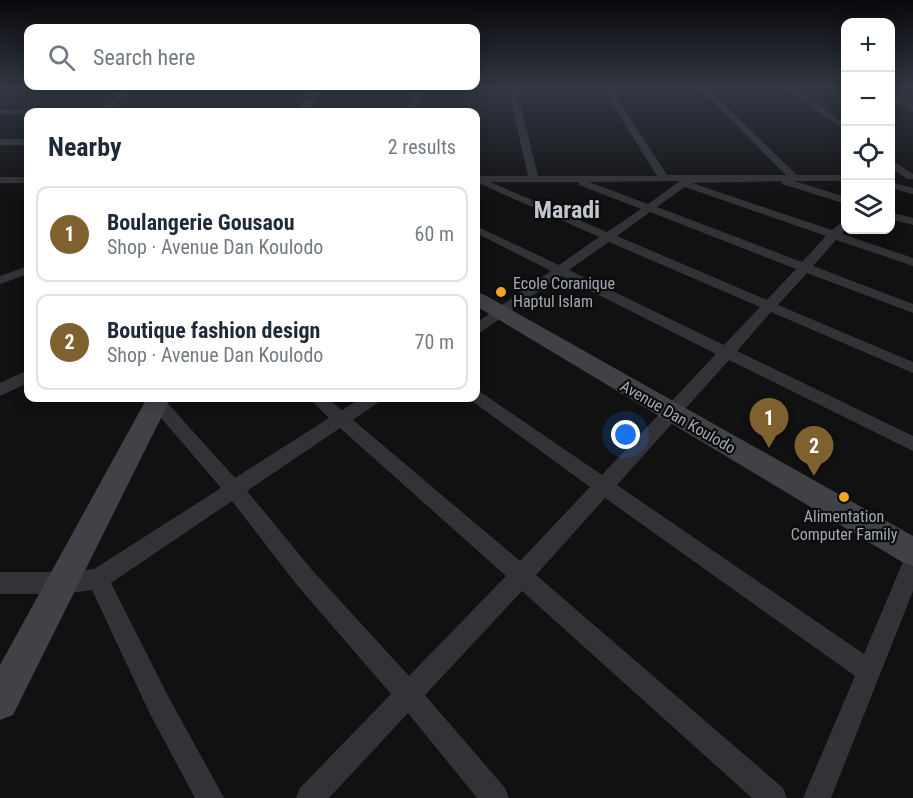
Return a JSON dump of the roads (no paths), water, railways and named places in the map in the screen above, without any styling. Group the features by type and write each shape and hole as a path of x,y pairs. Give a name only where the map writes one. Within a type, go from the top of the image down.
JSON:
{"street":[{"path":"521,124 534,179"},
{"path":"630,124 664,178"},
{"path":"740,124 794,178"},
{"path":"0,142 24,142"},
{"path":"895,165 912,177"},
{"path":"895,177 912,177"},
{"path":"773,178 841,199"},
{"path":"480,181 841,178"},
{"path":"572,179 913,309"},
{"path":"0,180 20,180"},
{"path":"480,181 913,368"},
{"path":"480,326 688,181"},
{"path":"688,181 840,228 913,262"},
{"path":"895,186 913,191"},
{"path":"895,216 913,222"},
{"path":"310,798 522,575 601,486 840,228"},
{"path":"480,231 913,444"},
{"path":"0,280 24,271"},
{"name":"Avenue Dan Koulodo","path":"480,300 913,552"},
{"path":"0,389 24,377"},
{"path":"480,401 870,672"},
{"path":"0,702 157,402"},
{"path":"160,402 304,578 409,695 495,798"},
{"path":"322,402 404,476 522,575 773,798"},
{"path":"0,583 63,583 98,579 367,402"},
{"path":"817,798 913,564"},
{"path":"98,579 159,705 210,798"}],"place":[{"name":"Ecole Coranique Haptul Islam","path":"501,292"},
{"name":"Boulangerie Gousaou","path":"769,448"},
{"name":"Boutique fashion design","path":"814,476"},
{"name":"Alimentation Computer Family","path":"844,497"}],"district":[{"name":"Maradi","path":"567,210"}]}
